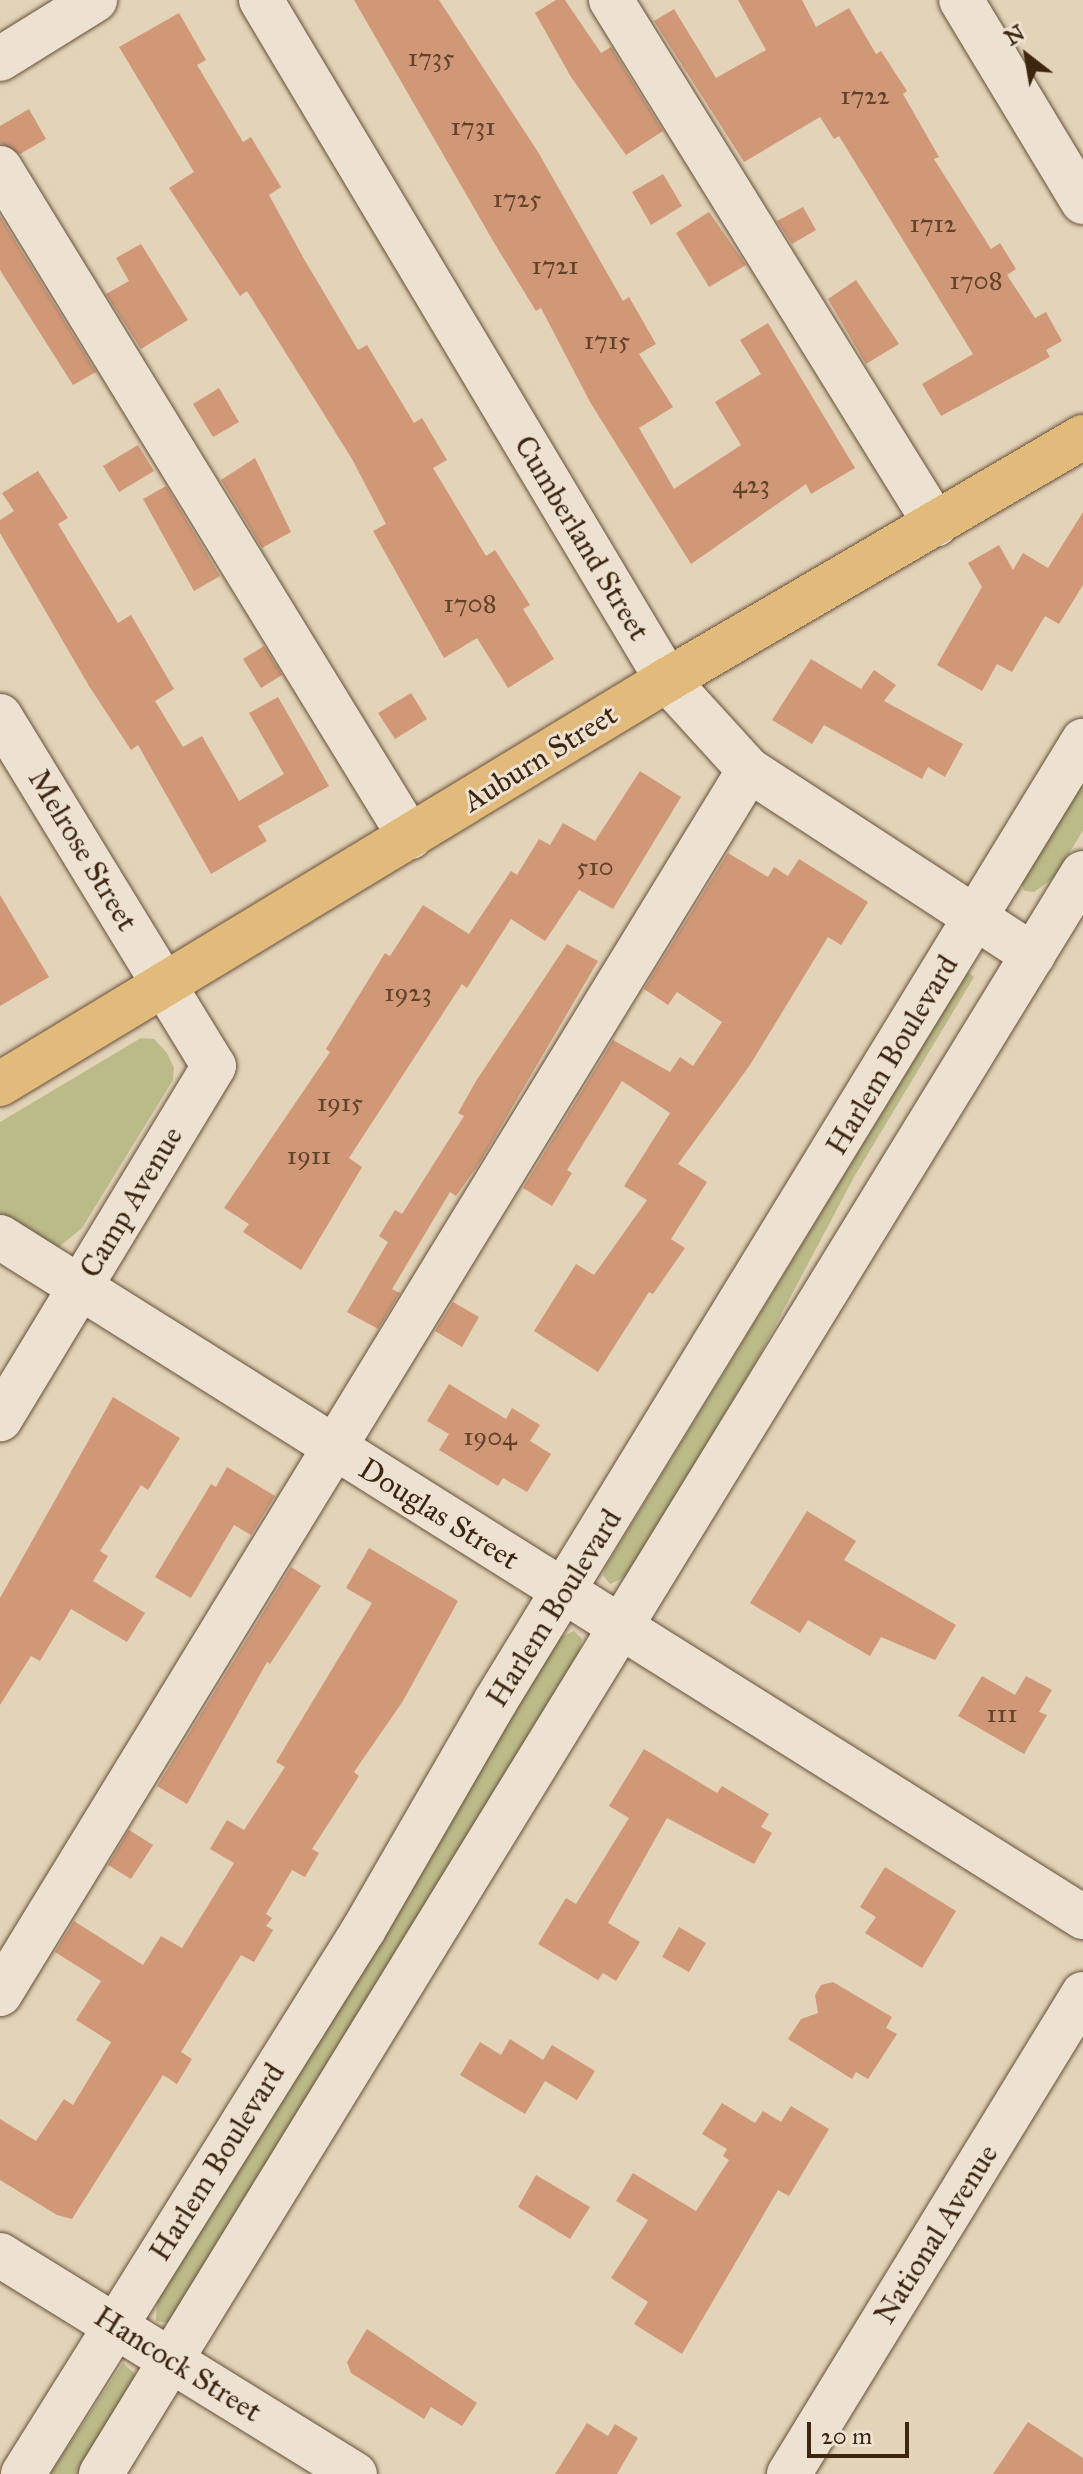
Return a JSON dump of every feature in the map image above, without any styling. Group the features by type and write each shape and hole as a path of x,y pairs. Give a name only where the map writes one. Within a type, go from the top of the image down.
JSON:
{"main road":[{"name":"Auburn Street","path":"0,1084 667,680 1083,437"}],"street":[{"path":"0,59 95,0"},
{"name":"Cumberland Street","path":"261,0 667,680 749,770 1033,955"},
{"path":"611,0 936,525"},
{"path":"961,0 1083,202"},
{"path":"0,168 410,837"},
{"name":"Melrose Street","path":"0,716 165,985"},
{"name":"Harlem Boulevard","path":"23,2474 114,2324 356,1942 563,1592 1083,741"},
{"path":"0,1994 749,770"},
{"path":"101,2474 623,1629 1083,873"},
{"name":"Camp Avenue","path":"0,1419 214,1066 165,985"},
{"name":"Douglas Street","path":"0,1237 1083,1917"},
{"name":"National Avenue","path":"789,2474 1083,1994"},
{"name":"Hancock Street","path":"0,2255 355,2474"}],"shaded area":[{"path":"1083,780 1083,830 1055,877 1034,892 1024,891 1021,881"},
{"path":"968,972 974,977 854,1177 757,1360 627,1576 610,1584 603,1575 606,1566"},
{"path":"141,1038 154,1039 167,1053 174,1068 173,1080 82,1228 59,1247 0,1217 0,1122"},
{"path":"574,1631 582,1639 579,1652 177,2317 167,2323 156,2321 157,2297 556,1639"},
{"path":"123,2363 136,2375 133,2384 77,2474 50,2474"}],"building":[{"path":"354,0 439,0 538,152 623,301 629,297 656,344 639,354 673,407 639,428 674,489 741,445 715,402 761,374 740,340 768,323 855,468 811,494 806,484 691,564 590,402 541,308 536,311 496,246"},
{"path":"556,0 565,0 601,53 611,47 663,131 626,155 571,77 535,13"},
{"path":"738,0 802,0 816,27 849,8 876,54 881,51 907,91 903,94 939,157 934,159 991,249 1000,243 1016,269 1007,275 1035,318 1046,312 1062,341 1046,350 1050,357 941,416 922,384 973,354 839,136 834,139 820,117 744,162 654,21 674,9 716,78 766,50"},
{"path":"179,13 206,60 197,65 243,142 251,137 281,187 269,195 304,259 358,350 367,345 414,423 422,418 447,460 433,468 486,556 495,550 530,605 523,609 554,659 508,688 477,638 444,658 373,531 386,524 352,459 247,291 240,296 169,188 194,172 119,47"},
{"path":"29,109 46,139 20,154 0,143 0,126"},
{"path":"663,174 682,206 651,225 632,192"},
{"path":"803,207 816,230 792,244 777,221"},
{"path":"709,212 746,265 709,287 676,233"},
{"path":"0,216 96,372 73,385 0,270"},
{"path":"141,244 188,320 141,349 106,294 129,281 116,258"},
{"path":"856,280 899,344 866,364 828,299"},
{"path":"219,388 239,422 213,437 193,404"},
{"path":"138,445 154,471 119,492 103,466"},
{"path":"255,458 291,532 262,548 221,480"},
{"path":"38,471 68,518 58,524 118,623 131,615 174,689 155,701 183,747 202,736 239,801 284,774 249,713 278,697 329,786 258,826 267,841 211,874 138,745 131,750 89,686 0,533 0,520 14,511 2,493"},
{"path":"166,486 220,576 194,591 143,499"},
{"path":"1083,512 1083,585 1059,624 1045,616 1012,672 997,664 982,691 937,665 982,587 968,563 999,545 1013,570 1023,553 1048,568"},
{"path":"264,646 282,675 261,688 243,659"},
{"path":"811,659 861,689 874,670 896,685 884,701 963,744 945,777 928,767 922,779 824,725 812,744 772,720"},
{"path":"411,693 427,719 395,739 378,713"},
{"path":"640,771 681,797 613,909 579,890 545,941 511,919 467,988 462,984 349,1158 362,1167 301,1270 243,1232 249,1224 224,1208 330,1052 326,1049 385,953 390,956 423,905 469,934 511,871 517,875 539,839 550,845 563,823 595,841"},
{"path":"728,853 768,877 774,867 788,876 799,859 868,902 841,945 828,937 750,1065 678,1164 707,1182 671,1239 685,1248 653,1294 649,1292 598,1372 534,1331 576,1264 594,1275 647,1200 624,1186 670,1113 622,1081 567,1170 572,1173 552,1206 523,1188 613,1040 670,1072 680,1057 693,1066 722,1022 677,992 668,1005 644,989"},
{"path":"0,895 49,977 0,1006"},
{"path":"567,944 598,961 480,1162 456,1196 450,1192 392,1289 400,1293 378,1329 347,1312 388,1242 379,1236 395,1210 402,1214 464,1116 458,1113 476,1081"},
{"path":"453,1302 479,1317 462,1347 435,1331"},
{"path":"449,1384 506,1419 512,1408 540,1425 530,1441 551,1454 527,1492 503,1478 498,1486 439,1450 449,1434 427,1421"},
{"path":"113,1397 180,1438 148,1490 141,1485 100,1551 108,1556 93,1581 145,1613 127,1642 71,1609 40,1661 31,1656 0,1705 0,1598"},
{"path":"227,1467 275,1496 251,1535 234,1525 191,1598 155,1577 211,1484 216,1487"},
{"path":"807,1511 856,1541 844,1560 956,1625 935,1660 881,1637 870,1656 808,1620 800,1633 750,1603"},
{"path":"369,1548 458,1601 403,1701 354,1772 359,1776 312,1849 319,1853 305,1877 292,1870 266,1914 272,1918 266,1926 273,1930 254,1962 241,1955 181,2052 192,2059 177,2084 163,2075 72,2219 57,2215 0,2180 0,2119 36,2141 64,2099 73,2105 111,2042 76,2020 101,1981 55,1952 74,1921 143,1965 161,1936 182,1948 234,1863 210,1849 227,1820 244,1830 285,1767 276,1762 372,1603 346,1588"},
{"path":"291,1567 321,1586 270,1664 267,1662 187,1804 157,1786"},
{"path":"982,1676 1015,1695 1026,1676 1052,1690 1039,1712 1047,1715 1024,1754 958,1716"},
{"path":"644,1749 717,1793 722,1786 769,1814 761,1827 772,1833 754,1864 667,1818 608,1923 640,1942 616,1981 603,1973 598,1980 538,1944 566,1898 576,1904 629,1818 609,1806"},
{"path":"129,1830 153,1845 131,1879 108,1865"},
{"path":"885,1867 956,1911 922,1968 865,1933 876,1917 860,1907"},
{"path":"679,1927 706,1943 689,1972 662,1957"},
{"path":"833,1982 892,2017 886,2028 897,2034 868,2079 856,2072 852,2079 788,2039 801,2019 818,2013 815,1995 821,1985"},
{"path":"510,2039 543,2060 552,2045 595,2071 577,2100 545,2081 525,2114 460,2075 480,2042 501,2055"},
{"path":"722,2103 755,2123 763,2111 781,2122 791,2106 829,2129 789,2196 778,2190 682,2354 634,2324 648,2302 611,2278 648,2220 616,2201 633,2173 696,2211 729,2160 723,2156 727,2149 702,2134"},
{"path":"536,2175 590,2207 570,2239 518,2207"},
{"path":"367,2329 477,2403 462,2426 431,2407 424,2419 351,2373 347,2362"},
{"path":"1028,2422 1083,2458 1083,2474 993,2474"},
{"path":"587,2423 608,2436 615,2424 638,2438 617,2474 555,2474"}]}
